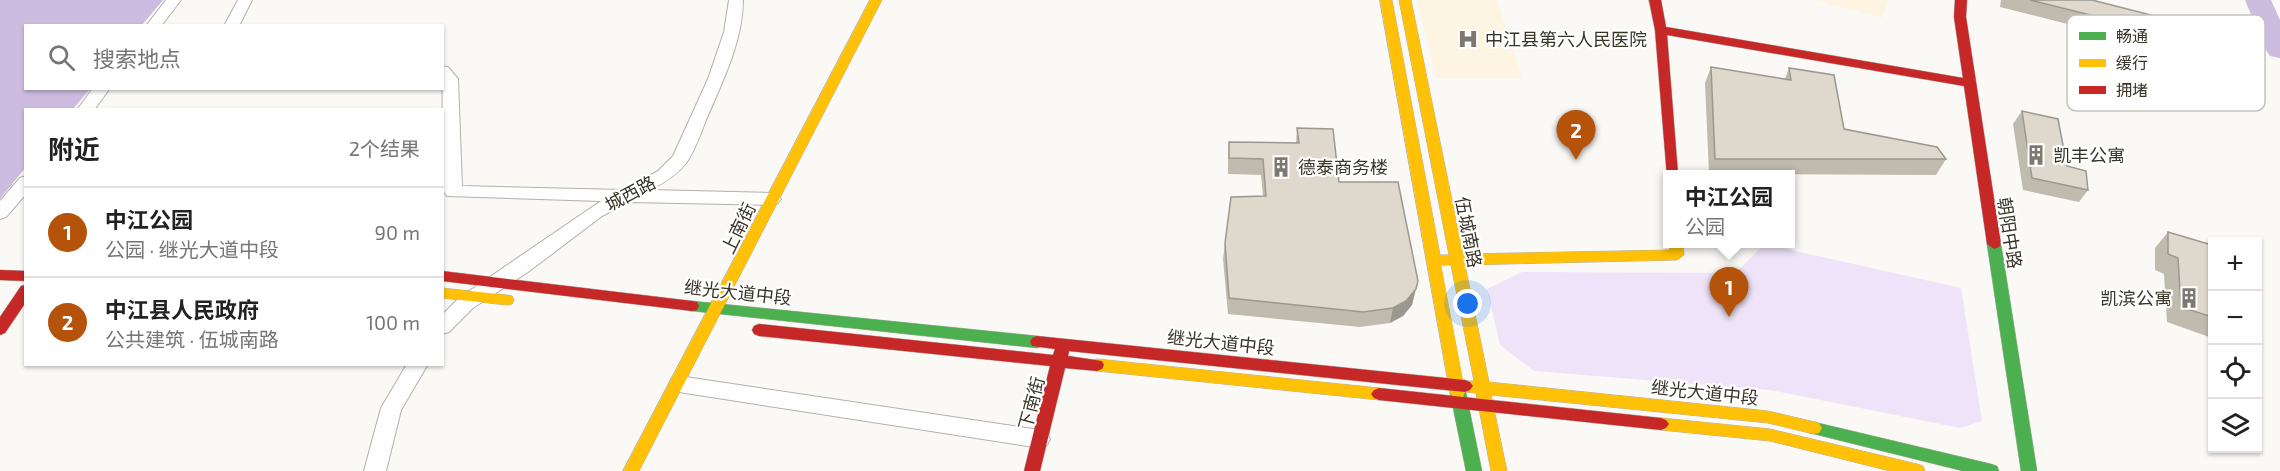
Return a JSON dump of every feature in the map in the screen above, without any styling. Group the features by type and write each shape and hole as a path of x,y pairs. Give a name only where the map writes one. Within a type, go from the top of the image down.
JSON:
{"main road":[{"name":"上南街","path":"631,471 679,384 716,326 718,309 772,199 876,0"},
{"path":"1386,0 1474,471"},
{"name":"伍城南路","path":"1405,0 1499,471"},
{"path":"1655,0 1661,30 1671,170"},
{"name":"朝阳中路","path":"1961,0 1960,17 2029,471"},
{"path":"1661,30 1970,82"},
{"path":"1435,261 1677,255 1676,248"},
{"path":"0,275 24,276"},
{"name":"继光大道中段","path":"444,276 718,309 1768,417 1991,471"},
{"path":"444,293 522,302"},
{"path":"0,329 24,296"},
{"name":"继光大道中段","path":"687,322 716,326"},
{"name":"继光大道中段","path":"746,328 1770,435 1917,471"},
{"name":"下南街","path":"1032,471 1064,344"}],"street":[{"path":"155,24 174,0"},
{"path":"232,24 246,0"},
{"name":"城西路","path":"444,325 466,303 596,212 664,175 680,159 733,30 738,7 736,0"},
{"path":"444,73 450,79 453,192 772,199"},
{"path":"86,108 100,90"},
{"path":"0,213 24,184"},
{"path":"375,471 391,408 417,366"},
{"path":"679,384 1040,439"}],"shaded area":[{"path":"0,0 163,0 143,24 24,24 24,90 89,90 74,108 24,108 24,169 0,199"},
{"name":"中江县第六人民医院","path":"1417,0 1497,0 1522,78 1436,78"},
{"path":"1814,0 1889,0 1882,18"},
{"path":"1760,248 1782,248 1961,288 1982,421 1960,428 1770,390 1534,371 1500,345 1487,289 1522,272 1736,273"}],"building":[{"path":"2030,0 2092,0 2151,15 2090,15"},
{"path":"1711,67 1791,80 1789,68 1834,75 1844,129 1937,147 1946,159 1715,159"},
{"path":"2022,111 2058,119 2067,166 2086,171 2088,190 2032,178"},
{"path":"1297,128 1333,129 1339,182 1398,182 1418,281 1416,289 1406,301 1393,308 1363,312 1229,298 1225,243 1231,197 1266,196 1263,159 1229,158 1229,142 1299,143"},
{"path":"2168,232 2208,244 2208,316 2181,307 2178,258 2168,254"}],"waterway":[{"path":"2258,0 2265,15"},
{"path":"2265,16 2280,50"}],"traffic: fast":[{"path":"1994,244 2029,471"},
{"path":"692,306 1037,342"},
{"path":"1458,393 1474,471"},
{"path":"1814,428 1991,471"}],"traffic: slow":[{"path":"631,471 876,0"},
{"path":"1386,0 1458,393"},
{"path":"1405,0 1499,471"},
{"path":"1440,260 1677,255 1676,248"},
{"path":"444,293 507,300"},
{"path":"1097,365 1379,394"},
{"path":"1465,386 1768,417 1814,428"},
{"path":"1661,424 1770,435 1917,471"}],"traffic: jam":[{"path":"1655,0 1661,30 1672,170"},
{"path":"1961,0 1960,17 1994,244"},
{"path":"1661,30 1970,83"},
{"path":"0,275 24,276"},
{"path":"444,276 692,306"},
{"path":"0,329 24,293"},
{"path":"759,330 1097,365"},
{"path":"1037,342 1465,386"},
{"path":"1032,471 1063,345"},
{"path":"1379,394 1661,424"}],"place":[{"name":"中江县第六人民医院","path":"1468,39"},
{"name":"凯丰公寓","path":"2036,155"},
{"name":"中江县人民政府","path":"1576,160"},
{"name":"德泰商务楼","path":"1281,167"},
{"name":"凯滨公寓","path":"2189,298"},
{"name":"中江公园","path":"1729,317"}]}
